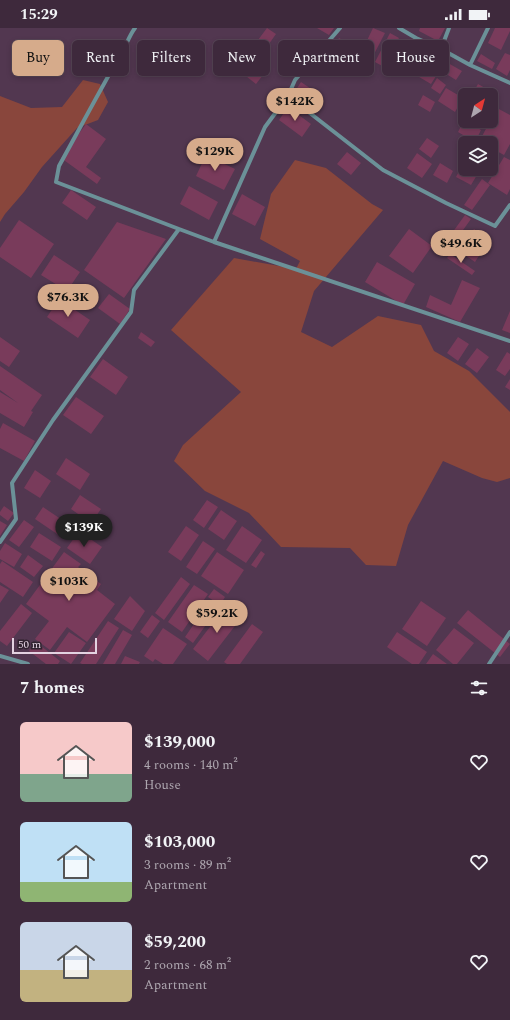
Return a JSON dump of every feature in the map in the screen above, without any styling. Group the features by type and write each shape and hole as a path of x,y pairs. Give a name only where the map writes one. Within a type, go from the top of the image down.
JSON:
{"street":[{"path":"135,28 129,36 123,51 108,75 59,166 56,182 214,242 510,341"},
{"path":"214,242 265,127 288,96 295,80 340,28"},
{"path":"399,28 421,40"},
{"path":"444,40 449,28"},
{"path":"470,65 488,28"},
{"path":"449,53 470,65 510,83"},
{"path":"288,96 383,170 446,203 495,226 510,205"},
{"path":"0,542 16,519 12,483 53,420 131,312 134,290 179,229"},
{"path":"489,664 510,632"},
{"path":"0,656 28,664"}],"shaded area":[{"path":"83,80 100,84 108,102 98,120 77,128 42,167 0,222 0,96 31,108 62,107"},
{"path":"295,160 326,168 372,204 383,210 314,291 301,332 332,347 378,316 421,325 434,351 469,371 510,412 510,478 497,482 482,478 443,461 408,525 396,566 366,565 350,548 281,547 249,513 205,491 174,461 183,445 241,392 171,330 234,258 296,269 300,261 260,239 271,194"}],"building":[{"path":"267,28 276,34 270,42 270,40 258,40"},
{"path":"317,28 334,28 329,35"},
{"path":"373,28 385,33 374,54 374,40 367,40"},
{"path":"420,28 445,28 439,40 419,31"},
{"path":"495,28 510,28 501,50 488,43"},
{"path":"390,33 399,38 398,40 386,40"},
{"path":"382,48 382,66 375,62"},
{"path":"505,53 510,55 510,70 507,76 496,69"},
{"path":"481,54 495,63 492,69 477,61"},
{"path":"449,64 462,71 456,80 449,76"},
{"path":"246,76 262,76 256,84"},
{"path":"417,76 436,76 431,84"},
{"path":"437,78 446,85 440,94 431,88"},
{"path":"301,82 320,95 310,108 292,96"},
{"path":"478,84 485,88 476,88"},
{"path":"446,88 458,95 458,107 455,112 438,101"},
{"path":"423,95 435,102 430,112 418,105"},
{"path":"288,107 311,124 302,137 279,120"},
{"path":"498,109 510,115 510,144 504,155 498,152 498,136 482,136 486,128 498,128"},
{"path":"86,124 106,139 86,167 101,178 97,184 61,158"},
{"path":"460,128 478,128 481,130 478,136 465,136 458,132"},
{"path":"427,138 439,146 431,158 419,149"},
{"path":"347,152 361,163 351,175 337,164"},
{"path":"417,153 432,164 422,178 407,168"},
{"path":"206,155 235,169 224,190 196,176"},
{"path":"504,157 510,160 510,189 507,195 488,183 492,176 498,176 498,167"},
{"path":"440,163 453,171 447,183 433,175"},
{"path":"458,173 458,176 476,176 471,185 456,177"},
{"path":"482,179 490,185 472,210 464,205"},
{"path":"189,186 218,202 209,220 180,204"},
{"path":"71,190 96,207 87,220 62,203"},
{"path":"242,194 265,207 255,226 232,214"},
{"path":"465,215 471,219 453,244 447,240"},
{"path":"19,220 54,244 31,278 0,257 0,248"},
{"path":"117,222 166,239 124,298 84,270"},
{"path":"409,229 432,246 413,273 389,256"},
{"path":"474,229 489,240 475,262 459,251"},
{"path":"450,254 475,271 472,275 447,258"},
{"path":"54,255 80,272 67,291 41,275"},
{"path":"377,262 415,284 403,305 365,282"},
{"path":"462,280 480,288 460,322 426,307 430,295 451,305"},
{"path":"109,294 130,309 120,324 98,308"},
{"path":"59,299 90,320 78,338 47,317"},
{"path":"510,311 510,333 502,330"},
{"path":"141,332 155,342 151,347 138,338"},
{"path":"0,337 20,351 9,367 0,361"},
{"path":"458,337 469,344 458,361 447,353"},
{"path":"477,348 489,357 477,373 465,364"},
{"path":"507,352 510,354 510,369 505,376 496,370"},
{"path":"103,359 128,377 116,395 90,377"},
{"path":"0,366 42,395 31,411 33,412 24,427 0,413 0,392 18,403 0,390"},
{"path":"510,379 510,390 505,387"},
{"path":"76,397 104,416 91,434 63,415"},
{"path":"3,423 35,441 24,461 0,448 0,429"},
{"path":"66,458 90,474 80,490 56,474"},
{"path":"35,470 51,481 40,498 24,488"},
{"path":"80,495 101,509 91,523 71,509"},
{"path":"207,500 218,507 204,528 193,520"},
{"path":"4,506 14,513 8,521 0,515 0,512"},
{"path":"43,507 71,526 63,538 35,519"},
{"path":"221,510 237,521 224,540 208,529"},
{"path":"24,520 34,527 19,547 9,540"},
{"path":"0,521 7,525 0,536"},
{"path":"186,526 199,535 181,561 168,552"},
{"path":"242,526 262,540 246,563 226,550"},
{"path":"79,531 102,547 90,564 67,548"},
{"path":"39,533 61,547 52,561 30,547"},
{"path":"203,541 215,549 197,574 186,567"},
{"path":"5,543 22,554 14,567 0,559 0,551"},
{"path":"261,551 265,554 256,568 251,565"},
{"path":"64,552 81,564 78,567 101,584 97,590 115,604 87,642 67,627 50,650 35,639 49,621 26,604"},
{"path":"217,552 244,570 228,594 201,576"},
{"path":"28,555 43,566 34,577 20,567"},
{"path":"2,561 33,582 23,597 0,582 0,564"},
{"path":"181,577 190,584 164,620 155,613"},
{"path":"0,585 9,590 0,603"},
{"path":"194,585 208,594 182,632 168,622"},
{"path":"214,589 225,597 220,605 208,597"},
{"path":"130,596 145,611 132,631 114,619"},
{"path":"421,601 446,618 427,646 402,629"},
{"path":"209,602 218,608 193,643 185,637"},
{"path":"21,604 32,613 7,646 0,641 0,631"},
{"path":"226,606 241,618 208,661 193,649"},
{"path":"468,610 510,644 500,657 457,623"},
{"path":"152,615 160,621 148,638 140,632"},
{"path":"108,621 119,628 96,664 80,663"},
{"path":"252,624 263,632 240,664 227,664 224,662"},
{"path":"163,628 187,644 173,664 163,664 155,659 153,662 144,656"},
{"path":"454,628 474,643 457,664 453,664 436,650"},
{"path":"123,630 132,635 115,664 103,664"},
{"path":"69,632 86,643 71,664 54,653"},
{"path":"397,632 427,652 419,664 412,664 387,647"},
{"path":"36,642 60,661 58,664 46,664 29,651"},
{"path":"433,654 447,664 426,664"},
{"path":"125,656 140,662 139,664 121,664"}]}
